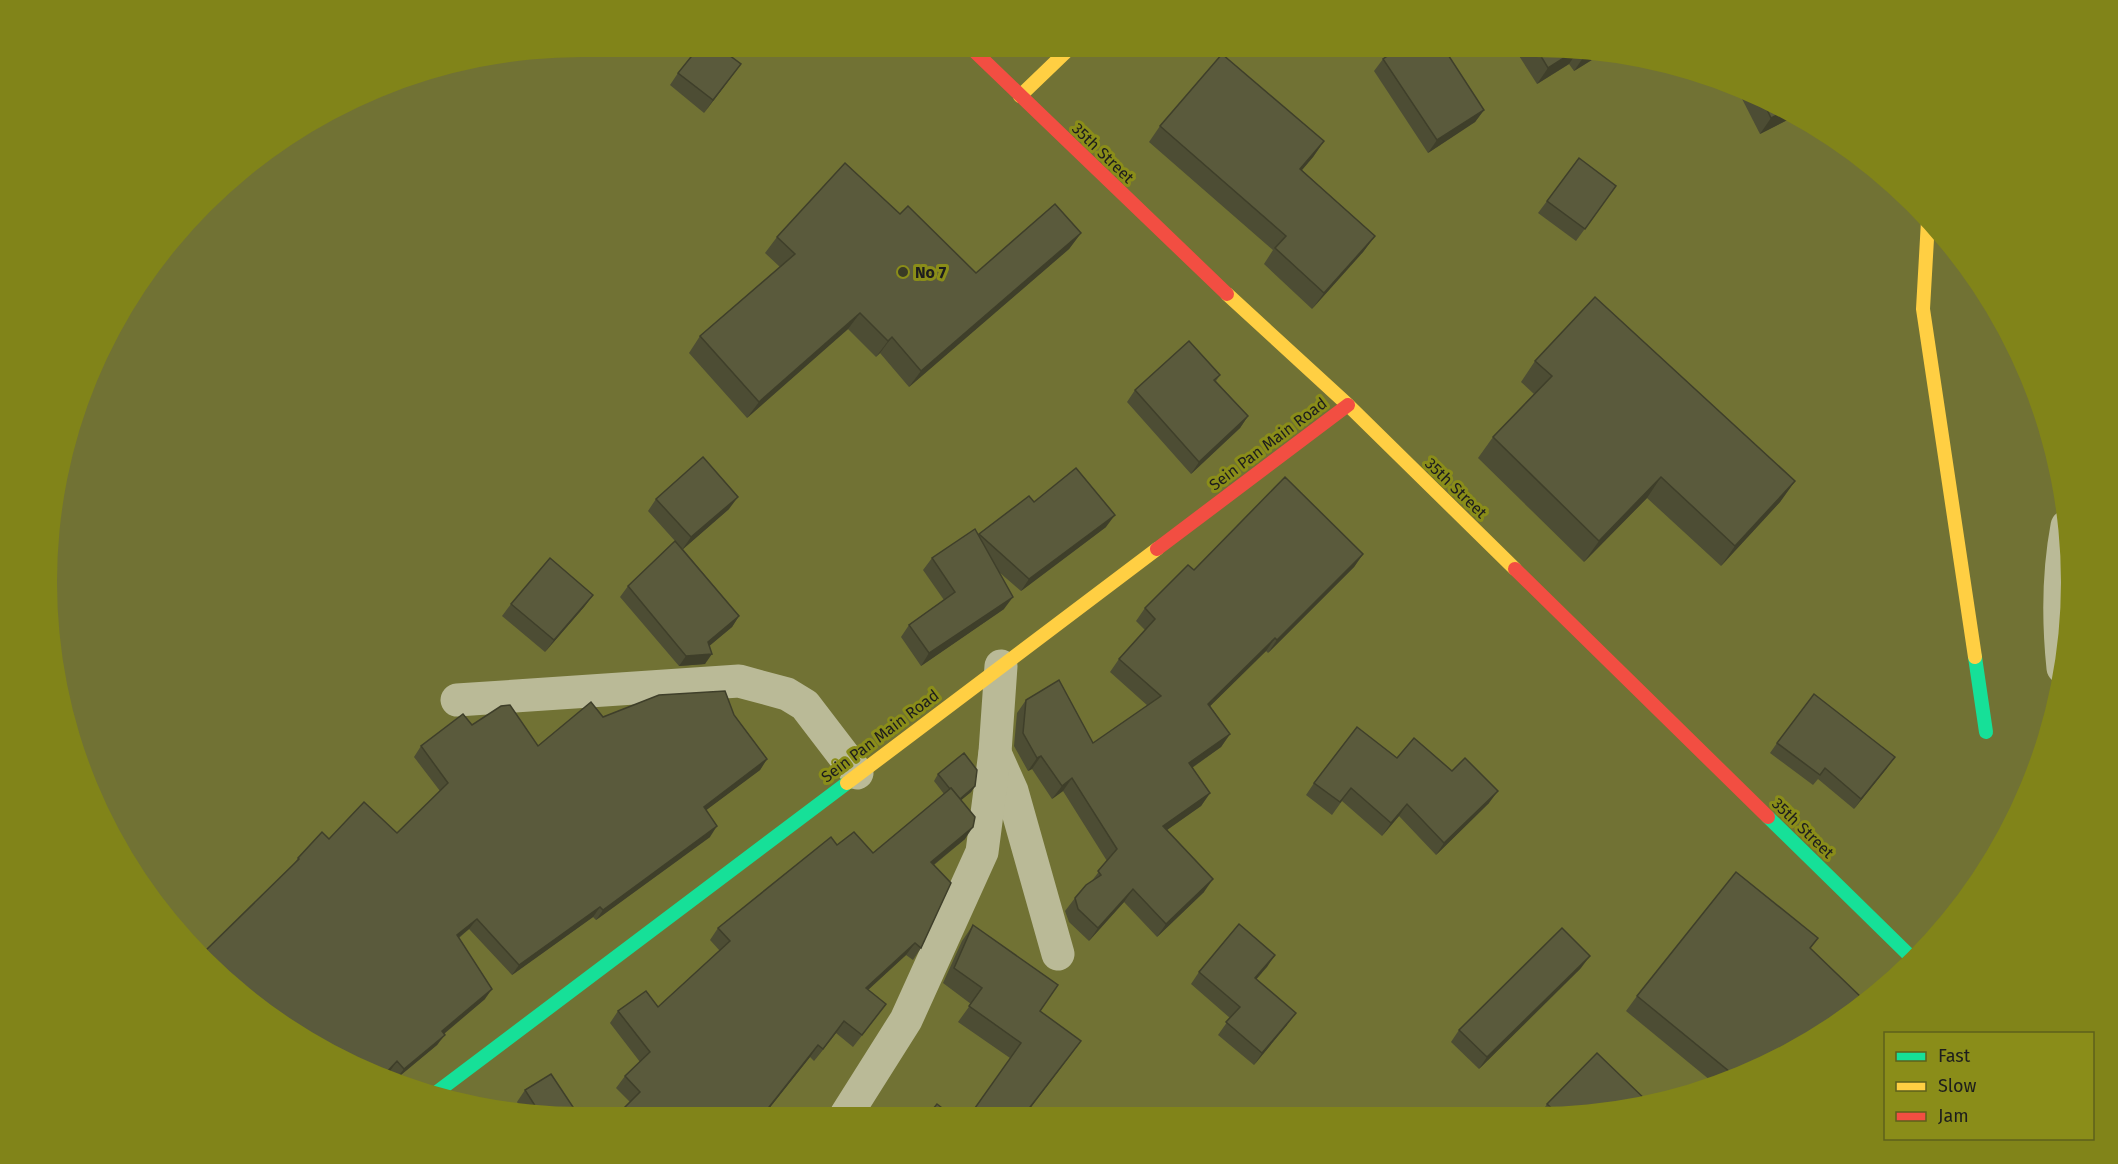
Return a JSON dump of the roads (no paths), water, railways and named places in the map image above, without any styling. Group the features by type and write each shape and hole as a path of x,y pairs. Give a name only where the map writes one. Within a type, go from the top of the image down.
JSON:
{"street":[{"name":"35th Street","path":"980,57 1192,263 1348,405 1907,953"},
{"path":"1020,96 1061,57"},
{"path":"1927,232 1923,309 1986,732"},
{"name":"Sein Pan Main Road","path":"442,1088 1348,405"},
{"path":"2059,630 2061,567"},
{"path":"851,1107 906,1020 982,852 995,752 1001,666"},
{"path":"457,700 739,681 788,694 806,705 857,773"},
{"path":"995,752 1012,791 1058,954"}],"place":[{"name":"No 7","path":"903,272"}]}
